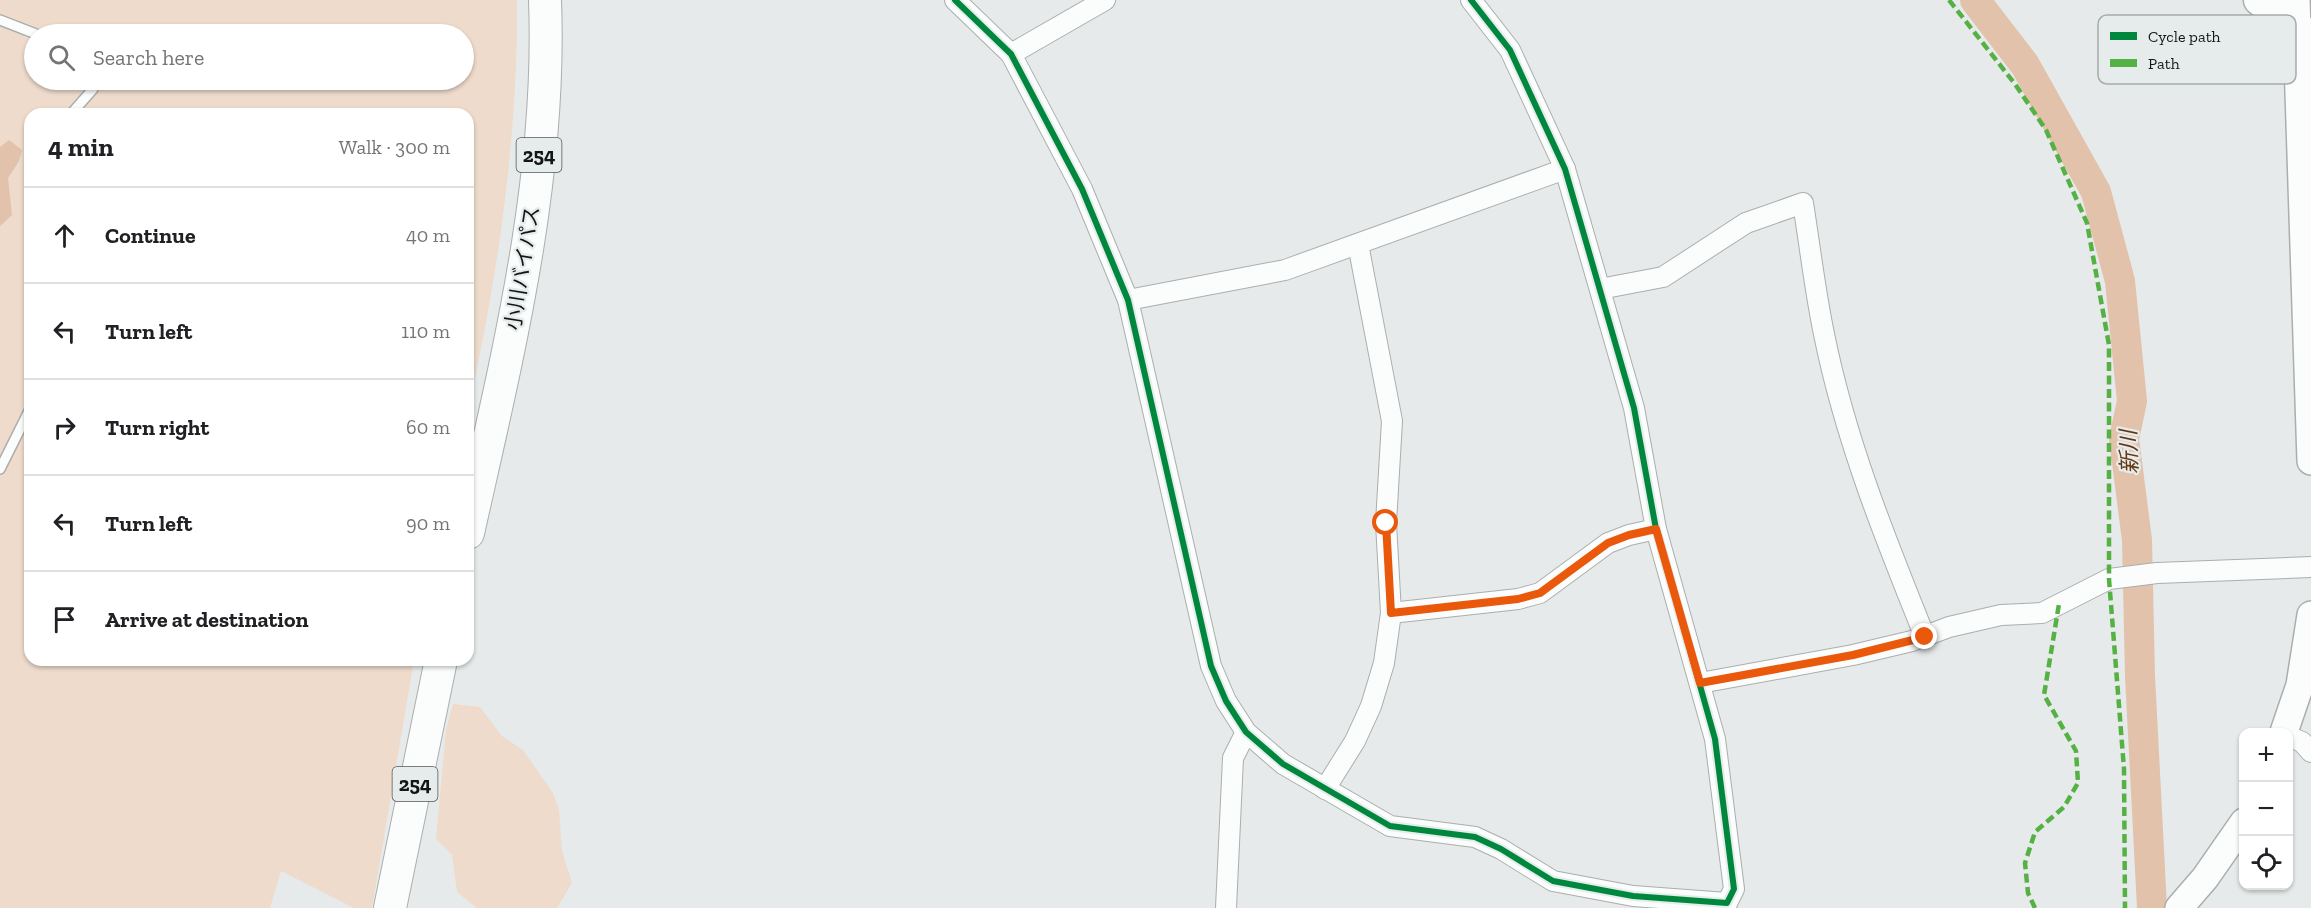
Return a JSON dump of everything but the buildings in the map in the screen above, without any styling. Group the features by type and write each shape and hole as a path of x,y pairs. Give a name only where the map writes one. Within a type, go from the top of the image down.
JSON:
{"highway":[{"name":"小川バイパス","path":"474,506 518,308 532,217 543,117 547,42 545,0"},
{"name":"254","path":"390,908 440,666"}],"main road":[{"path":"2259,0 2290,15"},
{"path":"2302,21 2311,461"},
{"path":"2285,728 2300,685 2311,615"},
{"path":"2178,908 2205,878 2239,829"}],"street":[{"path":"954,0 1011,54 1082,189 1128,300 1211,666 1226,701 1246,732 1283,764 1390,826 1475,837 1501,849 1553,882 1633,902 1728,906 1734,889 1715,739 1656,529 1634,408 1564,169 1510,50 1471,0"},
{"path":"1011,54 1105,0"},
{"path":"1128,300 1286,270 1564,169"},
{"path":"1600,289 1663,277 1746,223 1803,203 1824,334 1843,410 1870,499 1925,637"},
{"path":"1325,789 1355,741 1371,706 1384,663 1391,613 1386,523 1392,422 1358,244"},
{"path":"1391,613 1518,599 1540,593 1608,543 1656,529"},
{"path":"1700,683 1853,655 1925,637 1949,627 2001,615 2042,613 2109,579 2157,573 2311,567"},
{"path":"1226,908 1233,758 1246,732"},
{"path":"2293,738 2302,742 2311,752"}],"lane":[{"path":"0,20 24,29"},
{"path":"76,108 92,90"},
{"path":"0,469 24,421"}],"shaded area":[{"path":"0,0 517,0 510,155 497,258 474,383 474,108 24,108 24,666 413,666 372,908 354,908 281,871 270,908 0,908"},
{"path":"9,140 22,150 19,161 8,178 12,215 0,226 0,147"},
{"path":"453,704 480,707 502,736 523,750 553,793 559,810 562,851 572,883 557,908 477,908 457,892 452,855 436,839 446,730"}],"waterway":[{"name":"新川","path":"1975,0 2025,65 2096,192 2120,281 2132,401 2124,439 2137,540 2140,676 2152,908"}],"marked path":[{"path":"1949,0 2015,84 2046,130 2087,223 2109,345 2109,579 2124,769 2125,908"},
{"path":"2035,908 2028,893 2025,863 2035,832 2064,807 2078,783 2076,751 2044,695 2059,604"}],"cycle path":[{"path":"955,0 1011,54 1082,189 1128,300 1211,666 1226,701 1246,732 1283,764 1390,826 1475,837 1501,849 1553,881 1633,896 1727,903 1734,889 1715,739 1656,529 1634,408 1565,169 1510,50 1471,0"}],"route":[{"path":"1386,523 1391,613 1518,599 1540,593 1608,543 1656,529 1700,683 1853,655 1925,637"}]}
